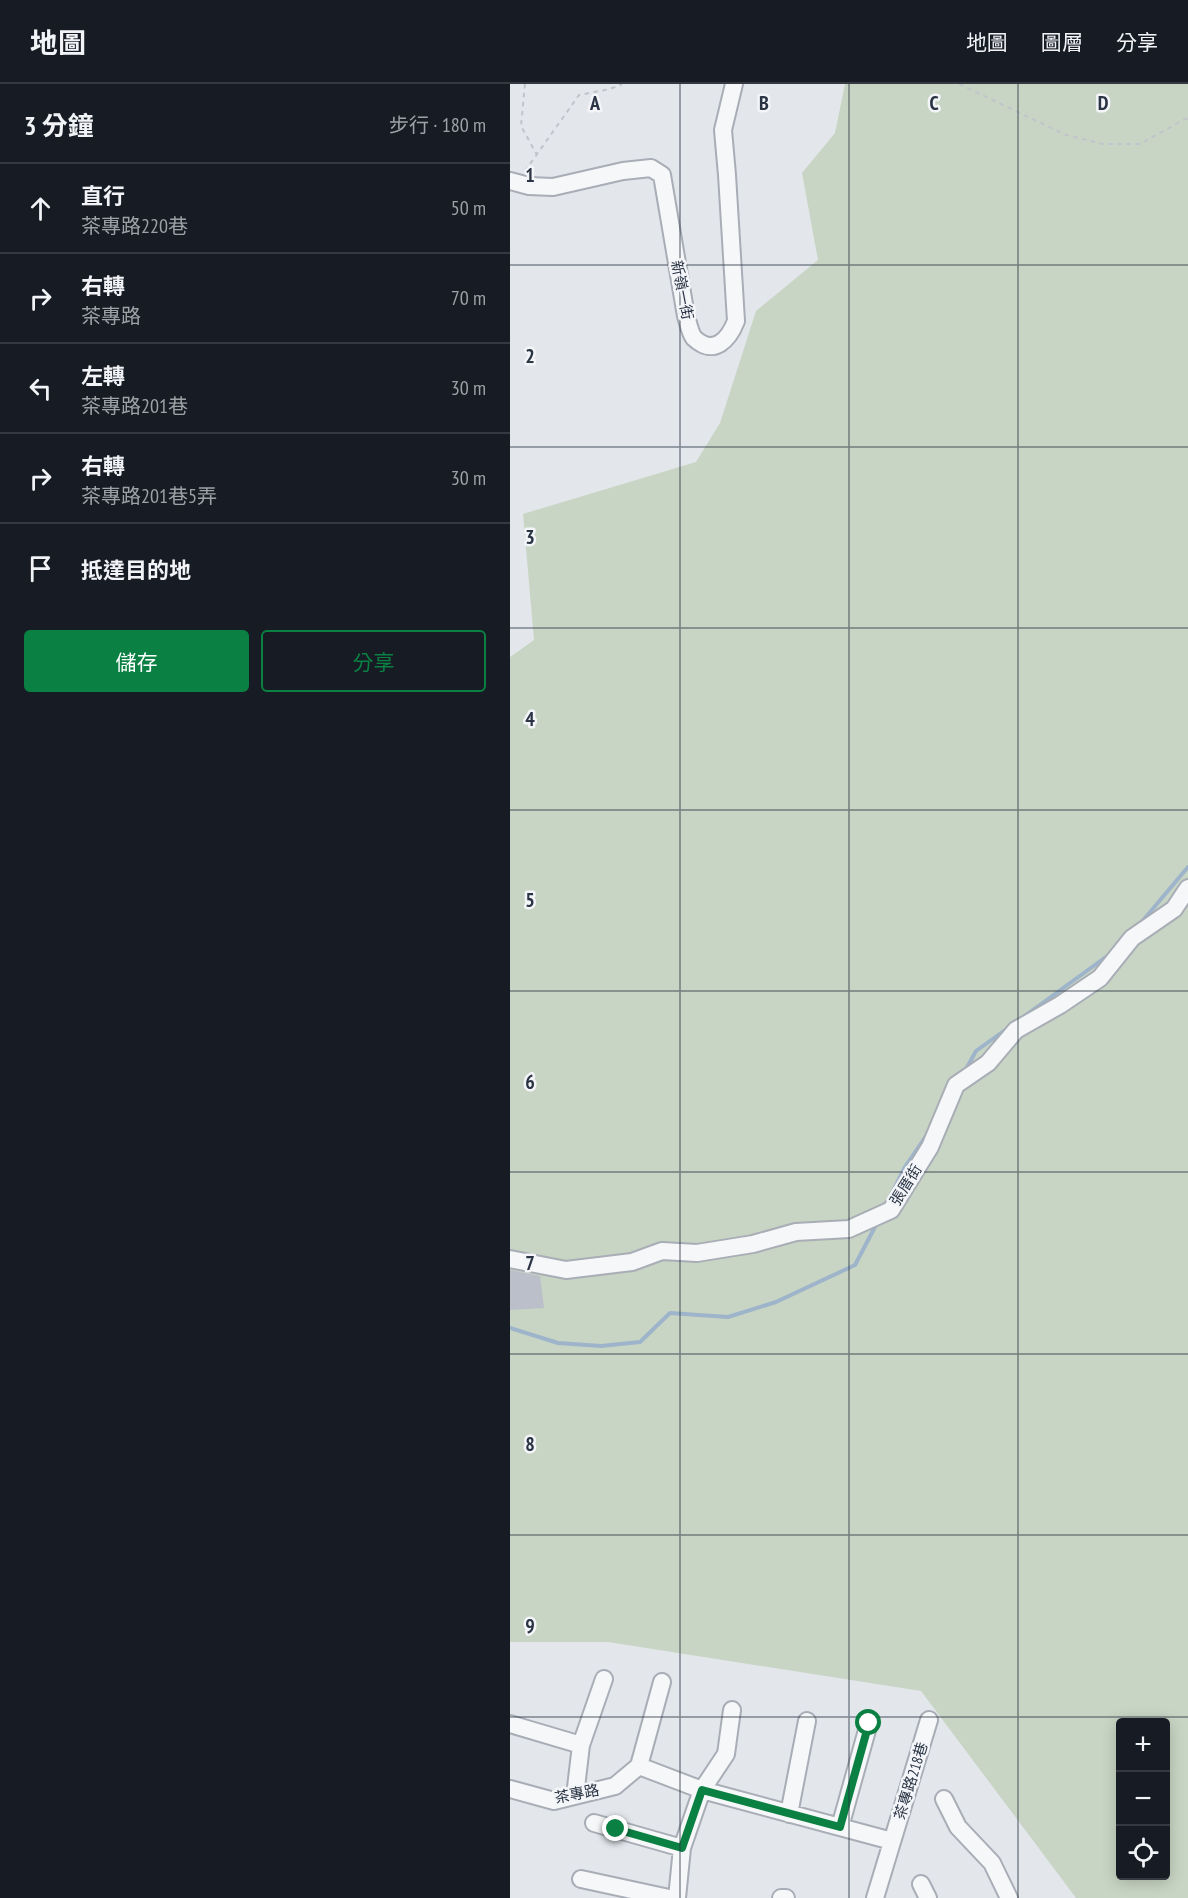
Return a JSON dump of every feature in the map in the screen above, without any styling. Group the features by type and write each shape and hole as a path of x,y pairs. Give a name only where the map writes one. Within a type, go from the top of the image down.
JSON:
{"street":[{"name":"新嶺一街","path":"513,182 529,186 554,187 623,171 651,168 662,175 686,316 693,337 707,346 718,345 730,335 736,321 723,129 734,84"},
{"name":"張厝街","path":"510,1259 566,1270 632,1262 662,1251 697,1253 753,1245 796,1232 849,1228 891,1210 930,1147 956,1085 988,1063 1016,1030 1060,1005 1100,978 1132,938 1174,909 1188,888"},
{"path":"575,1796 581,1745 604,1679"},
{"path":"662,1682 639,1766 702,1790 892,1841 875,1898"},
{"path":"677,1898 682,1848 702,1790 726,1754 732,1710"},
{"name":"茶專路218巷","path":"892,1841 929,1720"},
{"path":"789,1814 807,1721"},
{"path":"840,1827 869,1723"},
{"path":"510,1724 581,1745"},
{"name":"茶專路","path":"510,1789 555,1801 615,1786 639,1766"},
{"path":"944,1799 958,1827 992,1863 1009,1898"},
{"path":"594,1823 682,1848"},
{"path":"581,1879 669,1898"},
{"path":"781,1898 786,1898"}],"path":[{"path":"525,84 521,126 537,155"},
{"path":"513,182 537,155 579,95 610,89 622,84"},
{"path":"959,84 1066,135 1103,144 1140,144 1188,119"}],"green space":[{"path":"845,84 1188,84 1188,1898 1076,1898 921,1691 608,1642 510,1642 510,657 534,640 523,514 696,462 720,423 756,311 818,260 802,173 835,133"}],"building":[{"path":"510,1270 540,1276 544,1308 510,1310"}],"waterway":[{"path":"1140,924 1188,867"},
{"path":"1026,1015 1110,954"},
{"path":"965,1071 976,1051 1008,1028"},
{"path":"890,1197 905,1167 926,1136"},
{"path":"510,1328 558,1343 601,1346 640,1342 670,1313 728,1317 776,1302 855,1265 876,1225"}],"route":[{"path":"616,1829 682,1848 702,1790 840,1827 869,1723"}]}
